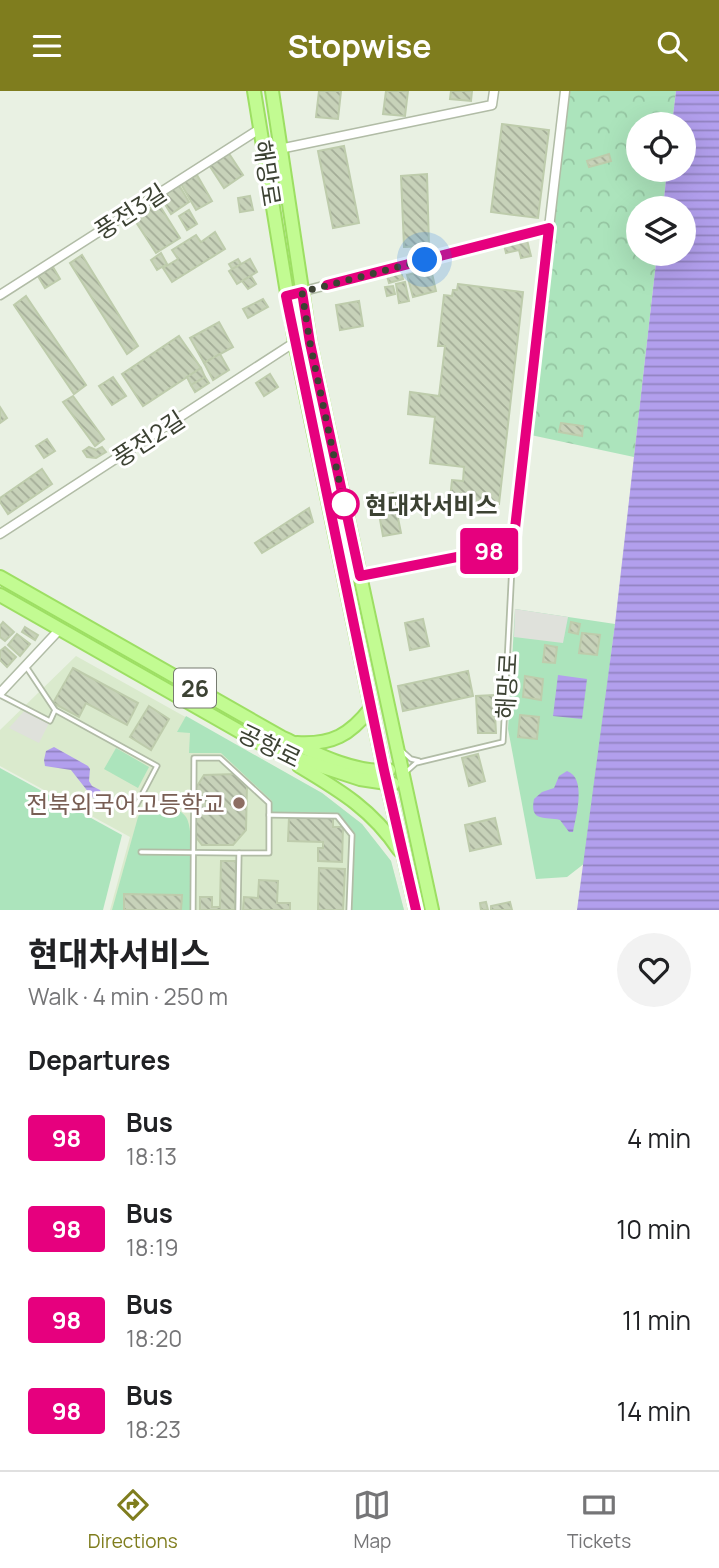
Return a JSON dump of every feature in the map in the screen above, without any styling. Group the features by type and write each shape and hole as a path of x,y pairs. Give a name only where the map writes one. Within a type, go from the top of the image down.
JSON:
{"main road":[{"name":"해망로","path":"254,91 295,342 387,785 416,910"},
{"name":"해망로","path":"272,91 310,343 432,910"},
{"name":"공항로","path":"0,577 293,743 360,768 400,768"},
{"name":"공항로","path":"0,595 274,751 360,779 387,785 404,783"},
{"path":"293,743 313,744 337,738 349,732 371,708"},
{"name":"26","path":"274,751 372,815 388,833 404,859"}],"street":[{"path":"265,152 492,105 494,91"},
{"name":"해망로","path":"549,228 565,91"},
{"name":"풍전3길","path":"0,295 261,128"},
{"path":"286,296 549,228"},
{"name":"풍전2길","path":"0,534 295,342"},
{"path":"0,694 60,629"}],"lane":[{"name":"해망로","path":"421,762 503,742 513,546 549,228"},
{"path":"360,576 513,546"},
{"path":"26,666 55,710 157,766 135,808"},
{"path":"0,694 50,721 55,710"},
{"path":"394,739 404,754 421,762"},
{"path":"141,852 193,853 269,853 269,803 220,758 194,758 193,853 193,910"},
{"path":"404,783 409,768 421,762"},
{"path":"269,815 337,816 352,835 349,910"},
{"path":"238,910 239,853"}],"shaded area":[{"path":"676,91 719,91 719,910 577,910 615,624 656,266 696,266 696,196 664,196 666,182 696,182 696,112 673,112"},
{"path":"515,609 568,617 563,643 514,637"},
{"name":"전북외국어고등학교","path":"76,656 322,793 362,824 391,861 404,910 110,910 130,837 0,766 0,730"},
{"path":"558,675 587,679 582,719 553,716"},
{"path":"26,709 50,721 39,743 9,728"},
{"path":"54,747 88,766 89,781 100,790 103,797 101,800 93,798 71,770 45,766 46,751"},
{"path":"567,771 577,781 579,798 573,832 569,832 560,820 536,815 533,807 534,799 542,792 554,788 559,776"},
{"path":"182,794 182,801 148,802 148,795"}],"green space":[{"path":"565,91 676,91 673,112 626,112 626,182 666,182 664,196 626,196 626,266 656,266 634,457 526,434"},
{"path":"515,609 615,624 585,863 567,877 536,879 508,729"},
{"path":"186,716 322,793 362,824 391,861 404,910 352,910 355,835 338,813 272,812 272,801 221,753 189,753 190,733 177,732"},
{"path":"116,748 149,767 138,788 104,769"},
{"path":"0,768 122,835 103,910 0,910"},
{"path":"150,808 179,811 189,824 190,910 112,910 138,817 142,811"}],"building":[{"path":"319,91 341,91 338,119 316,117"},
{"path":"386,91 408,91 405,116 383,114"},
{"path":"451,91 472,91 471,101 450,99"},
{"path":"502,124 549,130 538,218 491,212"},
{"path":"344,146 359,223 333,228 318,151"},
{"path":"228,152 243,175 224,188 209,165"},
{"path":"609,154 611,161 589,167 587,161"},
{"path":"427,174 429,246 404,247 401,176"},
{"path":"197,175 212,201 196,210 181,184"},
{"path":"179,185 189,202 171,214 160,196"},
{"path":"250,196 253,210 240,212 238,198"},
{"path":"158,203 180,238 156,253 134,219"},
{"path":"189,210 197,224 187,230 179,216"},
{"path":"215,232 225,249 172,282 163,268 178,259 172,250 196,235 201,242"},
{"path":"527,240 531,256 521,258 519,250 506,253 504,245"},
{"path":"161,253 167,264 157,270 151,260"},
{"path":"82,255 138,346 127,354 70,263"},
{"path":"238,259 241,264 232,269 229,264"},
{"path":"250,259 257,272 237,284 229,271"},
{"path":"53,267 60,279 45,288 38,276"},
{"path":"431,269 436,291 413,297 407,275"},
{"path":"401,272 403,279 389,283 387,276"},
{"path":"251,276 256,284 248,289 242,281"},
{"path":"405,282 409,301 399,303 396,284"},
{"path":"458,284 523,292 499,504 450,499 452,480 463,481 464,467 430,463 435,417 408,414 410,392 439,396 445,346 438,346 444,295 452,296"},
{"path":"393,286 395,294 387,296 385,287"},
{"path":"26,296 86,385 74,394 14,305"},
{"path":"263,299 268,307 248,318 243,309"},
{"path":"359,301 363,326 340,330 336,305"},
{"path":"219,322 233,347 204,363 190,338"},
{"path":"179,336 201,368 143,406 122,374"},
{"path":"220,354 229,370 213,380 204,363"},
{"path":"201,368 205,377 191,385 187,377"},
{"path":"270,374 278,387 264,396 256,383"},
{"path":"113,377 126,396 112,405 99,386"},
{"path":"205,377 209,383 195,392 191,385"},
{"path":"73,396 104,439 95,446 63,402"},
{"path":"0,407 7,418 0,423"},
{"path":"561,423 583,426 582,436 559,432"},
{"path":"47,439 55,451 44,458 36,446"},
{"path":"89,447 96,450 102,447 106,452 96,458 87,457 83,451"},
{"path":"42,469 52,484 8,514 0,498"},
{"path":"393,493 401,533 383,536 376,497"},
{"path":"309,508 313,522 262,553 255,543"},
{"path":"500,527 503,540 475,545 473,532"},
{"path":"423,619 429,646 410,650 405,623"},
{"path":"3,622 14,632 5,641 0,637 0,626"},
{"path":"571,622 580,624 578,634 569,632"},
{"path":"25,627 38,635 35,640 22,632"},
{"path":"582,633 600,635 597,655 579,653"},
{"path":"17,634 30,644 20,656 8,645"},
{"path":"545,645 557,647 555,663 543,662"},
{"path":"5,647 16,657 7,667 0,660 0,651"},
{"path":"73,668 138,703 127,725 86,703 79,717 53,703"},
{"path":"468,671 473,696 403,711 398,686"},
{"path":"525,676 543,679 541,700 523,697"},
{"path":"494,695 496,733 478,733 476,696"},
{"path":"149,706 169,719 151,750 130,737"},
{"path":"520,715 539,717 537,739 518,737"},
{"path":"478,754 485,781 469,786 462,758"},
{"path":"236,774 247,785 246,830 233,845 202,845 195,836 194,791 204,775"},
{"path":"289,817 333,818 333,827 343,827 342,862 318,861 318,848 323,848 323,842 288,841"},
{"path":"495,818 501,844 470,851 465,825"},
{"path":"221,861 236,861 235,910 200,910 200,897 212,897 212,907 220,907"},
{"path":"319,868 345,869 343,910 318,910"},
{"path":"259,880 278,881 277,903 290,903 290,910 243,910 244,897 258,898"},
{"path":"124,894 182,895 181,910 124,910"},
{"path":"486,902 488,910 481,910 480,903"},
{"path":"510,902 512,910 491,910 491,906"}],"bus line":[{"name":"98","path":"327,285 549,228 513,546 360,576 310,343 302,292 286,296 384,770 416,910"}],"place":[{"name":"현대차서비스","path":"344,504"},
{"name":"전북외국어고등학교","path":"239,803"}],"route":[{"path":"344,504 302,292 425,260"}]}
